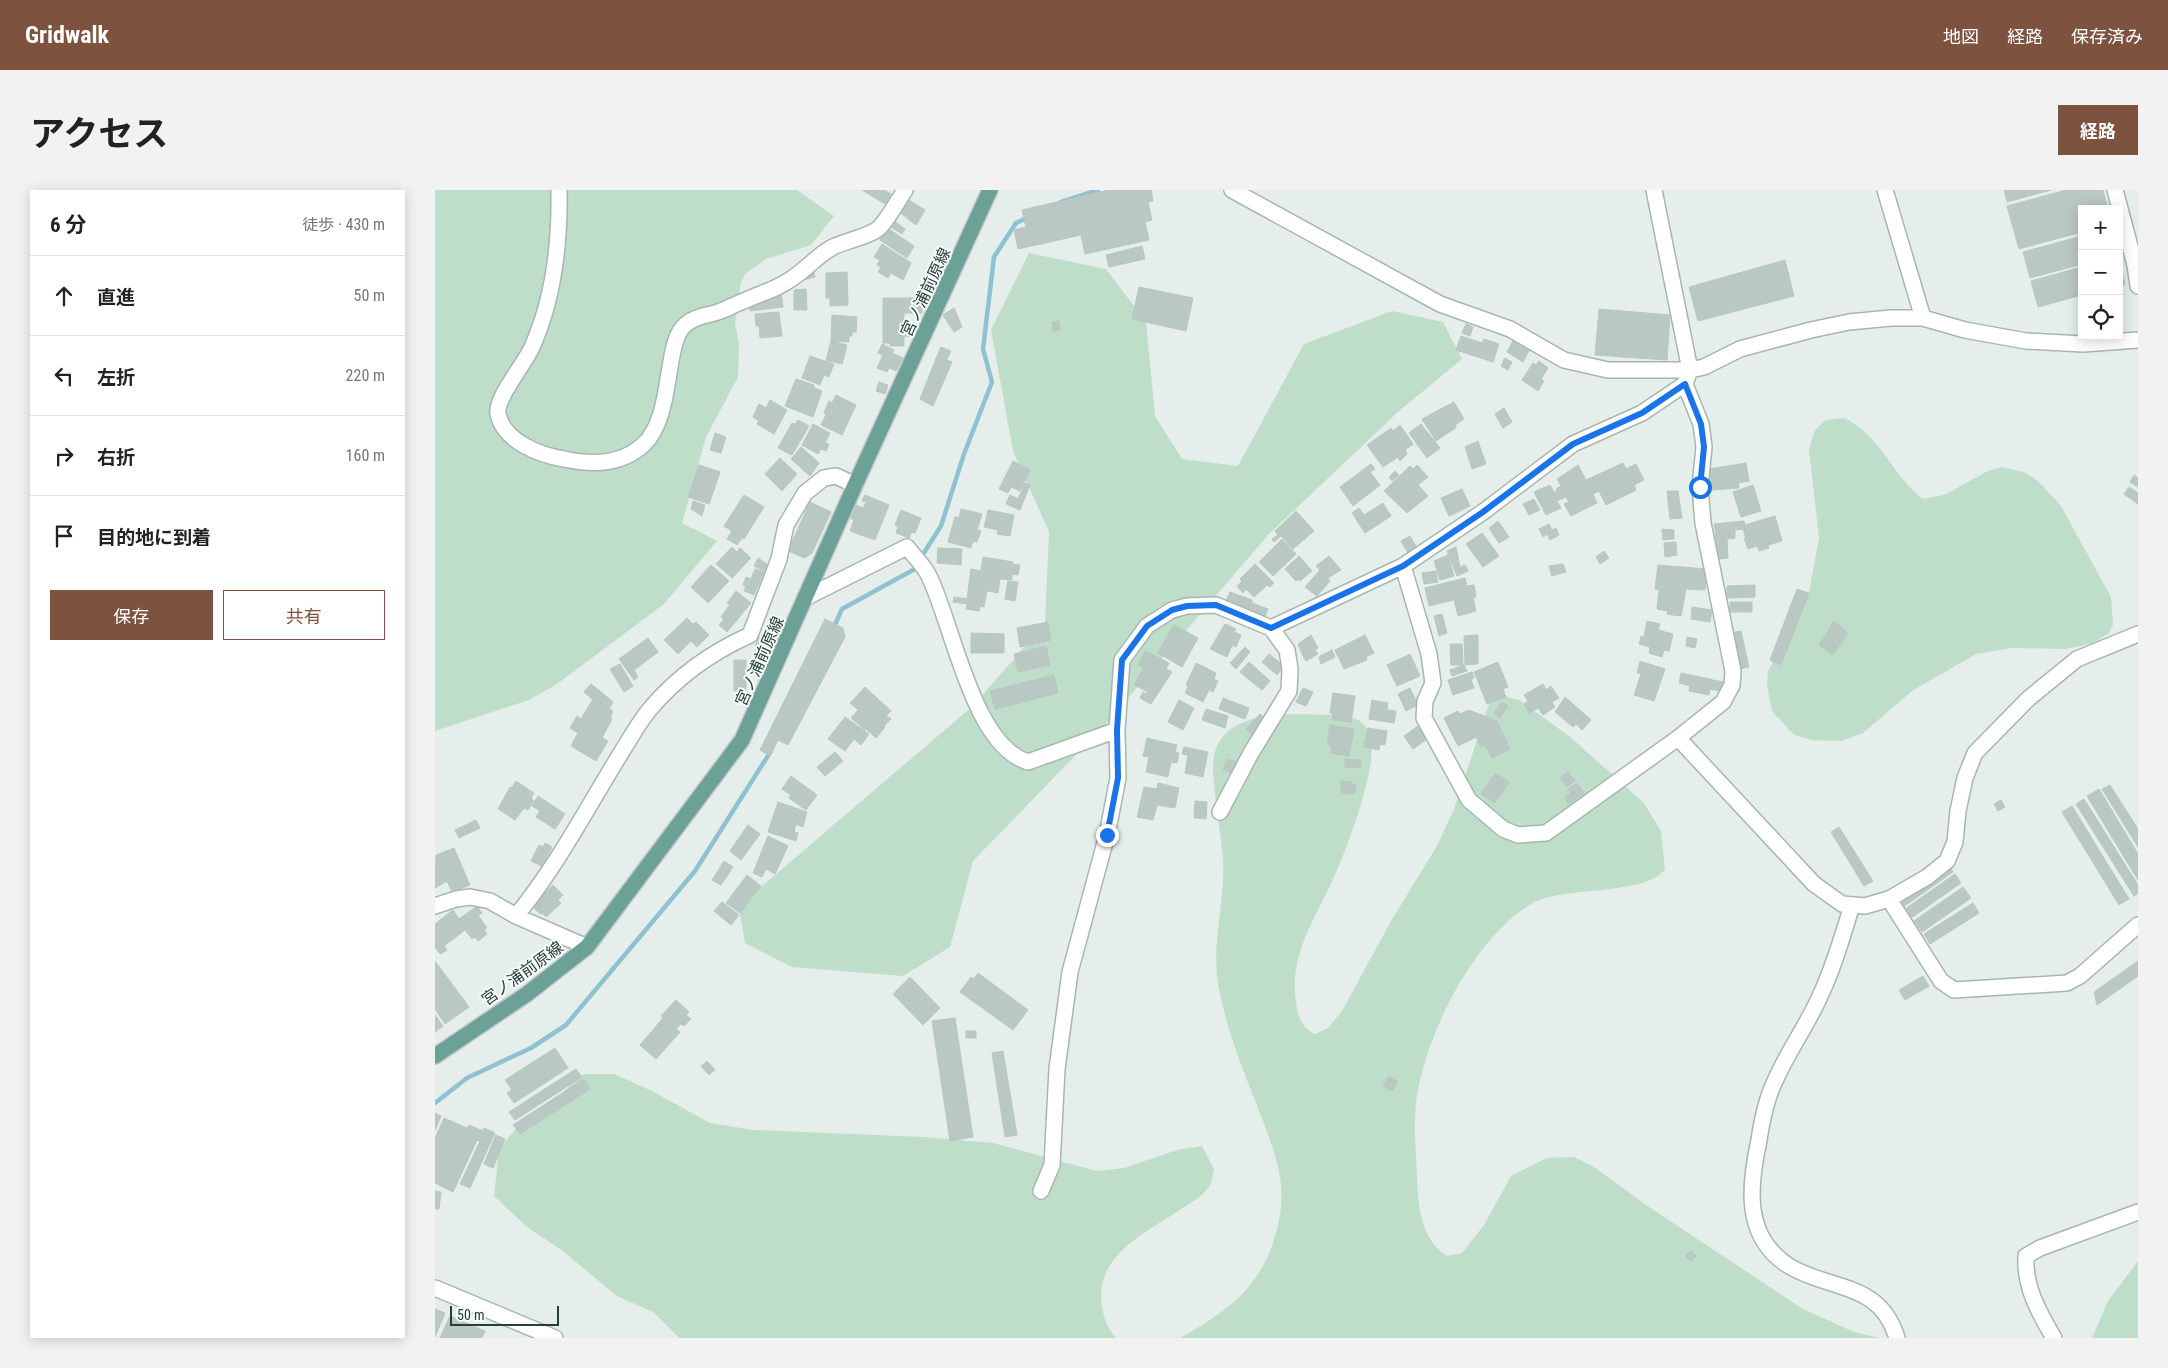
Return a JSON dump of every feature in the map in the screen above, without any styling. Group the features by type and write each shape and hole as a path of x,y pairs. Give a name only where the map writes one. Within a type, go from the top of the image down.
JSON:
{"main road":[{"name":"宮ノ浦前原線","path":"435,1056 527,994 587,946 742,740 990,190"}],"street":[{"path":"559,190 557,243 552,286 539,333 527,359 501,399 498,413 505,428 515,440 547,456 582,463 598,463 618,459 632,453 645,444 655,429 663,407 675,343 683,326 697,316 717,312 787,282 831,248 879,229 905,190"},
{"path":"1232,190 1440,304 1510,328 1564,360 1608,370 1690,370 1704,367 1740,348 1839,324 1923,318 1965,330 2027,341 2083,344 2138,340"},
{"path":"1271,628 1403,566 1483,512 1573,444 1642,413 1685,384 1690,370 1654,190"},
{"path":"1885,190 1923,318"},
{"path":"2115,190 2135,265 2138,286"},
{"path":"1403,566 1429,654 1433,683 1425,701 1424,718 1469,800 1503,829 1518,835 1546,834 1678,738 1723,702 1733,684 1733,671 1703,523 1700,487 1704,447 1701,424 1685,384"},
{"path":"516,916 542,885 586,808 649,709 685,674 725,646 750,635 779,559 787,525 805,493 824,478 836,476 855,486"},
{"path":"807,597 907,547 927,573 954,641 968,686 1004,749 1017,759 1028,762 1117,730"},
{"path":"1041,1191 1052,1165 1057,1069 1067,990 1093,879 1107,835 1118,778 1117,730 1122,660 1147,626 1172,610 1187,606 1216,605 1271,628 1287,650 1290,669 1289,691 1251,753 1220,812"},
{"path":"1678,738 1814,884 1842,904 1865,906 1889,899 1927,877 1947,861 1955,842 1958,811 1965,778 1975,753 1996,730 2028,699 2077,659 2138,634"},
{"path":"435,906 456,899 470,897 490,902 516,916 587,946"},
{"path":"1889,899 1941,982 1954,990 2067,983 2081,976 2138,925"},
{"path":"1852,905 1822,994 1774,1081 1763,1118 1755,1159 1751,1192 1753,1216 1765,1244 1774,1254 1797,1270 1840,1285 1878,1304 1888,1315 1897,1338"},
{"path":"2054,1338 2038,1310 2025,1273 2026,1256 2040,1248 2138,1212"},
{"path":"435,1288 555,1338"}],"green space":[{"path":"435,190 797,190 834,216 811,245 766,259 746,273 741,282 735,323 739,344 738,377 706,437 682,523 717,541 664,604 557,684 529,700 435,731"},
{"path":"1029,253 1106,269 1146,322 1155,416 1182,459 1238,466 1304,344 1392,311 1443,322 1462,359 1398,412 1268,535 1104,726 973,861 950,947 903,976 792,967 745,943 740,914 749,897 973,706 1045,623 1049,532 1013,451 991,330"},
{"path":"1844,418 1857,425 1867,434 1912,490 1923,499 1944,495 1988,471 2001,467 2024,472 2038,481 2061,506 2111,597 2113,625 2109,633 2093,643 2066,649 2012,648 1976,654 1912,691 1863,733 1841,741 1812,740 1794,735 1772,711 1767,686 1768,671 1809,593 1819,538 1809,449 1815,430 1825,420"},
{"path":"1499,695 1519,700 1569,736 1644,803 1661,831 1665,869 1655,878 1640,884 1562,894 1531,904 1510,920 1491,939 1457,988 1431,1043 1417,1095 1415,1126 1418,1200 1426,1232 1431,1241 1447,1256 1462,1253 1484,1225 1511,1176 1547,1158 1574,1157 1594,1167 1646,1205 1803,1309 1854,1332 1880,1338 1180,1338 1233,1303 1258,1274 1275,1237 1281,1199 1279,1169 1275,1155 1234,1044 1225,1017 1219,989 1216,956 1223,857 1213,772 1215,751 1224,735 1238,725 1255,718 1275,715 1344,716 1361,722 1368,730 1371,742 1371,758 1363,798 1343,856 1307,933 1297,966 1295,984 1298,1012 1303,1025 1315,1034 1328,1028 1342,1011 1391,921 1437,846 1454,809 1489,704"},
{"path":"584,1074 614,1074 652,1091 710,1123 753,1130 924,1137 993,1143 1097,1171 1124,1168 1177,1150 1202,1146 1214,1169 1210,1184 1203,1194 1128,1245 1108,1269 1102,1283 1101,1300 1105,1320 1116,1338 679,1338 653,1312 617,1296 560,1249 527,1227 494,1196 499,1149 519,1125 559,1097 575,1080"},
{"path":"2138,1261 2138,1338 2092,1338 2108,1301"}],"building":[{"path":"862,190 884,190 891,194 885,204"},
{"path":"1109,190 1151,190 1153,201 1148,202 1152,220 1145,222 1149,240 1085,254 1081,235 1018,249 1014,230 1026,227 1022,210"},
{"path":"2004,190 2051,190 2007,202"},
{"path":"2066,190 2103,190 2107,205 2078,205 2078,233 2019,249 2007,206"},
{"path":"906,198 925,210 916,225 898,211"},
{"path":"893,220 905,229 902,234 889,226"},
{"path":"886,227 914,246 907,258 880,240"},
{"path":"2078,237 2078,265 2030,278 2023,252"},
{"path":"882,244 911,263 903,280 891,273 888,278 878,272 881,267 877,265 880,260 874,257"},
{"path":"1142,246 1145,259 1109,267 1106,255"},
{"path":"1785,260 1794,296 1698,321 1689,287"},
{"path":"812,265 815,277 795,282"},
{"path":"2078,268 2078,296 2038,307 2031,281"},
{"path":"847,272 848,305 830,306 830,298 826,298 826,273"},
{"path":"780,283 783,307 750,311 749,304"},
{"path":"1139,287 1193,298 1186,331 1132,319"},
{"path":"806,289 807,310 794,310 794,290"},
{"path":"883,298 922,298 922,313 904,313 904,325 913,325 913,337 904,336 904,346 890,346 890,343 883,343"},
{"path":"954,308 962,327 954,332 943,315"},
{"path":"1599,309 1670,315 1667,360 1595,355"},
{"path":"779,312 782,336 760,338 755,314"},
{"path":"832,315 857,317 856,332 852,332 852,336 849,336 849,342 831,341"},
{"path":"1059,321 1060,330 1053,331 1052,322"},
{"path":"1466,324 1473,327 1470,336 1462,333"},
{"path":"1461,336 1482,343 1484,339 1499,344 1493,362 1456,350"},
{"path":"831,341 847,345 842,364 826,360"},
{"path":"1513,341 1529,351 1523,362 1507,352"},
{"path":"882,344 894,350 892,353 903,358 896,371 889,368 887,372 877,368 883,355 878,353"},
{"path":"941,347 951,351 947,359 937,356"},
{"path":"810,356 834,364 829,377 824,375 820,385 802,378"},
{"path":"937,356 952,362 933,406 920,399"},
{"path":"1505,358 1512,362 1508,370 1501,366"},
{"path":"1539,361 1548,368 1541,379 1544,381 1538,391 1522,380 1533,363 1536,365"},
{"path":"796,379 814,385 813,387 822,391 813,417 785,406"},
{"path":"879,382 888,385 885,394 876,391"},
{"path":"836,395 856,405 842,435 821,425 826,415 824,413 829,401 832,403"},
{"path":"770,400 787,410 774,434 757,424 759,421 753,417 759,404 766,408"},
{"path":"1454,402 1464,419 1455,425 1457,427 1436,441 1422,419"},
{"path":"1504,408 1512,422 1503,428 1495,414"},
{"path":"798,420 809,426 792,455 778,448 792,423 795,424"},
{"path":"813,424 830,433 825,443 829,444 826,451 821,449 818,454 802,445"},
{"path":"1421,424 1440,448 1427,458 1409,433"},
{"path":"1400,425 1413,444 1405,450 1407,454 1400,461 1398,457 1383,467 1367,445 1391,428 1393,431"},
{"path":"715,433 726,437 721,453 710,450"},
{"path":"1478,441 1486,464 1472,469 1465,447"},
{"path":"801,447 819,463 810,476 791,459"},
{"path":"780,458 797,474 782,491 765,474"},
{"path":"1013,461 1030,470 1020,491 1011,487 1008,493 999,489"},
{"path":"1623,463 1626,469 1636,464 1644,480 1634,485 1636,490 1606,505 1599,491 1593,494 1597,503 1571,516 1564,504 1569,502 1566,497 1557,501 1561,508 1546,515 1534,492 1550,485 1554,492 1557,491 1556,489 1561,486 1557,479 1578,465 1586,480"},
{"path":"1746,463 1749,481 1738,483 1739,488 1712,490 1709,469"},
{"path":"1371,464 1375,469 1370,472 1380,485 1353,506 1340,487"},
{"path":"699,465 720,472 709,504 688,497"},
{"path":"1417,465 1428,477 1418,485 1428,496 1407,513 1384,491 1410,466 1413,469"},
{"path":"1395,471 1399,475 1392,481 1389,477"},
{"path":"2134,475 2138,478 2138,487 2130,482"},
{"path":"1025,483 1030,485 1020,510 1006,504 1010,495 1018,499"},
{"path":"1753,485 1761,511 1741,517 1733,492"},
{"path":"2129,487 2138,493 2138,504 2124,494"},
{"path":"1462,489 1470,506 1449,516 1441,498"},
{"path":"1667,491 1678,491 1682,518 1670,519"},
{"path":"744,495 764,507 744,539 724,526"},
{"path":"865,495 889,505 875,540 850,531 854,520 848,517 854,504 863,508 866,502 862,501"},
{"path":"1534,499 1540,510 1529,515 1523,504"},
{"path":"693,501 705,505 702,516 691,509"},
{"path":"810,502 831,512 812,553 805,558 788,551"},
{"path":"1383,503 1391,516 1365,533 1352,513 1359,508 1364,515"},
{"path":"961,509 982,514 977,530 981,531 977,542 973,541 971,548 948,542 955,517 959,518"},
{"path":"901,510 918,517 909,538 896,533 898,527 895,525"},
{"path":"988,510 1014,515 1010,536 997,534 998,530 984,527"},
{"path":"1296,511 1314,531 1293,549 1281,536 1274,542 1272,539 1278,535 1275,531"},
{"path":"1775,516 1782,541 1768,545 1769,548 1759,551 1757,546 1748,549 1743,529 1735,530 1735,538 1727,539 1728,558 1719,559 1714,524 1744,521 1745,525"},
{"path":"918,517 921,518 915,533 912,532"},
{"path":"1498,521 1509,537 1499,543 1489,528"},
{"path":"1549,524 1552,530 1556,528 1559,535 1550,540 1547,534 1543,537 1539,529"},
{"path":"1662,529 1674,530 1674,539 1663,540"},
{"path":"732,531 742,538 737,545 727,539"},
{"path":"1482,533 1499,556 1483,567 1466,544"},
{"path":"1410,536 1417,548 1408,553 1401,541"},
{"path":"1282,539 1296,554 1273,576 1259,562"},
{"path":"1676,542 1677,555 1665,557 1664,543"},
{"path":"732,547 737,552 740,548 751,558 732,578 716,564"},
{"path":"1456,547 1460,567 1465,565 1468,571 1457,576 1447,551"},
{"path":"938,548 962,549 961,565 937,563"},
{"path":"1604,551 1609,558 1600,564 1596,557"},
{"path":"1448,555 1454,576 1440,580 1434,561"},
{"path":"1299,556 1312,571 1300,581 1298,579 1296,581 1285,569"},
{"path":"1329,556 1341,570 1328,578 1330,581 1317,596 1305,587 1320,570 1316,566"},
{"path":"983,557 1020,565 1018,575 1012,574 1012,580 1000,579 998,593 987,591 984,607 980,606 979,611 966,609 967,604 953,602 954,597 967,599 971,569 981,571"},
{"path":"758,558 767,564 764,571 754,566"},
{"path":"1255,564 1274,583 1270,587 1267,585 1254,597 1246,589 1243,593 1237,586 1242,581 1240,579"},
{"path":"1563,564 1566,572 1552,576 1549,566"},
{"path":"711,565 729,581 708,603 691,587"},
{"path":"1658,565 1707,569 1705,590 1686,589 1681,616 1667,614 1668,611 1657,609 1659,590 1655,589"},
{"path":"755,569 764,572 754,595 744,591 746,586 743,585 746,577 751,579"},
{"path":"1436,571 1438,582 1424,584 1422,573"},
{"path":"1465,578 1467,586 1474,585 1476,597 1473,598 1476,611 1458,616 1454,600 1429,606 1425,588"},
{"path":"1008,581 1018,582 1015,601 1005,599"},
{"path":"1755,585 1755,597 1727,598 1727,586"},
{"path":"1797,589 1809,593 1781,665 1770,660"},
{"path":"736,591 751,603 727,632 719,625 724,619 721,617 730,605 727,603"},
{"path":"1230,592 1252,600 1252,603 1268,609 1264,619 1225,603"},
{"path":"1730,602 1752,602 1752,612 1730,612"},
{"path":"1692,607 1712,610 1710,622 1691,619"},
{"path":"1442,614 1447,633 1439,636 1434,616"},
{"path":"687,618 693,624 696,622 709,635 697,647 691,641 678,654 664,640"},
{"path":"825,619 843,628 845,637 788,745 778,740 770,756 760,750"},
{"path":"1647,621 1660,624 1658,630 1673,634 1669,651 1664,650 1662,657 1649,653 1650,647 1639,644 1641,636 1644,637"},
{"path":"1834,621 1848,634 1832,655 1819,645"},
{"path":"1048,622 1051,640 1020,647 1017,628"},
{"path":"1225,624 1236,629 1234,632 1241,635 1236,647 1232,645 1227,657 1210,649"},
{"path":"1174,625 1198,638 1182,667 1158,653"},
{"path":"1741,631 1749,667 1740,669 1735,632"},
{"path":"971,633 1004,634 1004,653 971,653"},
{"path":"1311,635 1318,648 1303,656 1298,644"},
{"path":"1365,635 1374,653 1366,657 1367,660 1344,669 1335,650"},
{"path":"1478,635 1478,664 1465,665 1464,636"},
{"path":"759,637 771,646 763,659 755,655 758,648 755,646"},
{"path":"1687,637 1697,639 1695,648 1686,646"},
{"path":"648,638 658,652 634,670 638,677 634,680 619,659"},
{"path":"1450,644 1462,644 1463,665 1451,665"},
{"path":"1046,646 1050,665 1018,672 1014,654"},
{"path":"1245,647 1250,652 1236,669 1230,663"},
{"path":"1315,650 1318,654 1306,661 1303,657"},
{"path":"1332,650 1335,657 1321,664 1320,656"},
{"path":"1145,651 1169,663 1166,669 1172,672 1151,704 1140,698 1143,692 1147,694 1148,692 1134,685 1144,668 1138,665"},
{"path":"1269,654 1284,666 1277,675 1262,662"},
{"path":"1410,654 1420,676 1397,686 1387,665"},
{"path":"734,660 746,660 746,691 734,691"},
{"path":"1640,661 1665,669 1654,701 1634,695 1641,674 1637,673"},
{"path":"1249,662 1270,681 1262,690 1240,672"},
{"path":"1498,662 1508,687 1503,689 1506,697 1487,704 1474,672"},
{"path":"1196,663 1216,673 1214,679 1218,681 1213,692 1209,690 1203,702 1185,693 1188,686 1186,685"},
{"path":"620,664 633,686 624,692 610,669"},
{"path":"1464,665 1467,671 1452,676 1450,670"},
{"path":"1472,672 1474,678 1471,679 1474,688 1453,695 1448,680"},
{"path":"1681,673 1723,682 1721,691 1710,689 1709,695 1689,691 1690,686 1679,683"},
{"path":"1054,675 1058,693 995,709 990,691"},
{"path":"591,684 600,691 593,700 584,692"},
{"path":"1543,684 1546,690 1551,686 1559,698 1552,702 1555,707 1543,715 1538,708 1529,713 1524,704 1528,701 1524,695"},
{"path":"865,687 891,711 886,716 891,719 884,726 854,699"},
{"path":"1303,688 1313,692 1306,706 1296,702"},
{"path":"1410,688 1418,705 1406,711 1398,694"},
{"path":"600,691 613,702 609,709 593,700"},
{"path":"1333,693 1355,696 1351,722 1332,720 1333,713 1330,713"},
{"path":"1565,697 1591,720 1582,730 1576,724 1573,727 1555,712"},
{"path":"1223,698 1249,708 1245,719 1219,709"},
{"path":"593,699 613,711 610,718 612,719 602,738 608,741 596,761 571,746 578,733 570,728 577,716 581,719"},
{"path":"854,699 885,727 876,738 866,729 872,721 850,703"},
{"path":"1179,700 1194,708 1183,730 1168,722"},
{"path":"1372,700 1388,703 1387,710 1396,711 1394,723 1369,719"},
{"path":"1502,702 1508,706 1500,718 1494,713"},
{"path":"1206,709 1228,716 1225,728 1202,720"},
{"path":"858,710 872,721 865,730 851,718"},
{"path":"1469,710 1497,721 1510,749 1492,758 1485,745 1481,747 1476,737 1458,746 1444,718 1458,711 1460,714"},
{"path":"1260,714 1267,721 1253,736 1246,729"},
{"path":"845,717 869,734 861,745 854,739 845,751 828,739"},
{"path":"1330,725 1354,729 1349,756 1331,753 1332,745 1327,745"},
{"path":"1418,726 1427,739 1413,749 1404,736"},
{"path":"1368,728 1387,731 1385,745 1380,744 1379,750 1364,747"},
{"path":"1147,738 1177,745 1175,752 1179,753 1177,763 1171,762 1168,777 1146,772 1149,757 1143,756"},
{"path":"1184,747 1208,752 1203,777 1185,773 1188,755 1182,754"},
{"path":"835,752 843,761 825,776 817,767"},
{"path":"1227,759 1237,762 1233,773 1223,770"},
{"path":"1345,759 1361,760 1360,768 1345,767"},
{"path":"1568,772 1575,781 1567,787 1560,778"},
{"path":"1495,773 1509,782 1495,803 1481,794"},
{"path":"791,776 817,795 806,810 789,798 791,795 782,789"},
{"path":"516,781 534,793 531,798 534,801 528,810 524,808 515,820 498,809 510,787 512,788"},
{"path":"1341,781 1352,782 1352,785 1356,785 1355,794 1341,793"},
{"path":"1158,783 1179,788 1175,808 1157,805 1153,820 1137,817 1144,787 1157,789"},
{"path":"1577,783 1584,793 1569,804 1564,797 1571,793 1568,789"},
{"path":"2110,785 2138,829 2138,847 2102,789"},
{"path":"2099,789 2138,854 2138,880 2087,796"},
{"path":"538,796 565,814 555,829 536,817 540,811 532,806"},
{"path":"2084,799 2138,885 2138,893 2134,896 2076,804"},
{"path":"2001,800 2005,807 1998,811 1994,804"},
{"path":"1195,801 1207,802 1206,819 1194,818"},
{"path":"778,802 807,812 803,827 796,824 794,832 798,833 796,841 768,832"},
{"path":"2072,806 2129,899 2119,905 2062,812"},
{"path":"476,820 480,828 459,838 455,830"},
{"path":"748,825 760,834 741,860 730,851"},
{"path":"1839,827 1873,881 1864,886 1831,832"},
{"path":"768,836 788,846 775,874 766,869 762,877 753,873"},
{"path":"545,843 552,847 542,866 531,861 539,845 543,847"},
{"path":"454,848 470,885 452,892 447,881 435,888 436,855"},
{"path":"724,861 733,867 721,885 712,880"},
{"path":"1948,864 1953,872 1903,907 1897,900"},
{"path":"1955,874 1961,883 1911,918 1905,909"},
{"path":"747,875 761,886 740,913 726,903"},
{"path":"553,885 563,895 558,900 561,903 546,917 531,905"},
{"path":"1963,887 1971,898 1922,932 1914,921"},
{"path":"722,902 739,915 731,925 714,911"},
{"path":"1973,903 1979,913 1930,944 1924,934"},
{"path":"477,906 482,913 478,915 487,928 484,930 487,934 478,941 475,937 472,939 465,930 444,946 447,950 440,954 435,947 435,924 453,910 459,919"},
{"path":"435,961 469,1007 445,1024 435,1009"},
{"path":"2138,961 2138,976 2097,1005 2094,992"},
{"path":"978,973 1028,1010 1013,1030 960,992 971,977 974,979"},
{"path":"1923,976 1929,986 1905,1000 1899,990"},
{"path":"910,977 940,1008 923,1025 893,994"},
{"path":"676,1000 689,1012 686,1015 691,1019 684,1026 681,1024 676,1029 680,1032 656,1059 640,1045 663,1018 661,1016"},
{"path":"435,1015 443,1026 435,1032"},
{"path":"955,1018 973,1137 950,1141 932,1021"},
{"path":"966,1031 976,1031 976,1038 966,1038"},
{"path":"555,1048 568,1068 514,1103 507,1093 512,1090 505,1080"},
{"path":"1003,1051 1017,1135 1005,1137 992,1053"},
{"path":"707,1061 715,1070 709,1075 701,1066"},
{"path":"576,1069 582,1077 515,1120 509,1112"},
{"path":"1389,1076 1398,1082 1393,1091 1383,1086"},
{"path":"584,1079 590,1089 520,1134 513,1125"},
{"path":"435,1113 441,1116 435,1130"},
{"path":"444,1118 467,1128 469,1125 483,1131 484,1128 495,1133 470,1188 460,1184 480,1141 477,1140 453,1192 435,1183 435,1138"},
{"path":"496,1135 505,1139 493,1168 484,1164"},
{"path":"435,1191 441,1192 439,1209 435,1209"},
{"path":"1691,1251 1696,1256 1691,1261 1686,1256"},
{"path":"435,1309 445,1313 435,1337"},
{"path":"450,1316 485,1331 482,1338 440,1338"}],"waterway":[{"path":"1061,202 1098,190"},
{"path":"833,629 842,609 913,570 941,526 964,454 992,382 983,349 994,257 1016,223 1029,217"},
{"path":"435,1103 467,1078 531,1048 566,1025 695,871 771,751"}],"route":[{"path":"1107,835 1118,778 1117,730 1122,660 1147,626 1172,610 1187,606 1216,605 1271,628 1403,566 1483,512 1573,444 1642,413 1685,384 1701,424 1704,447 1700,487"}]}
